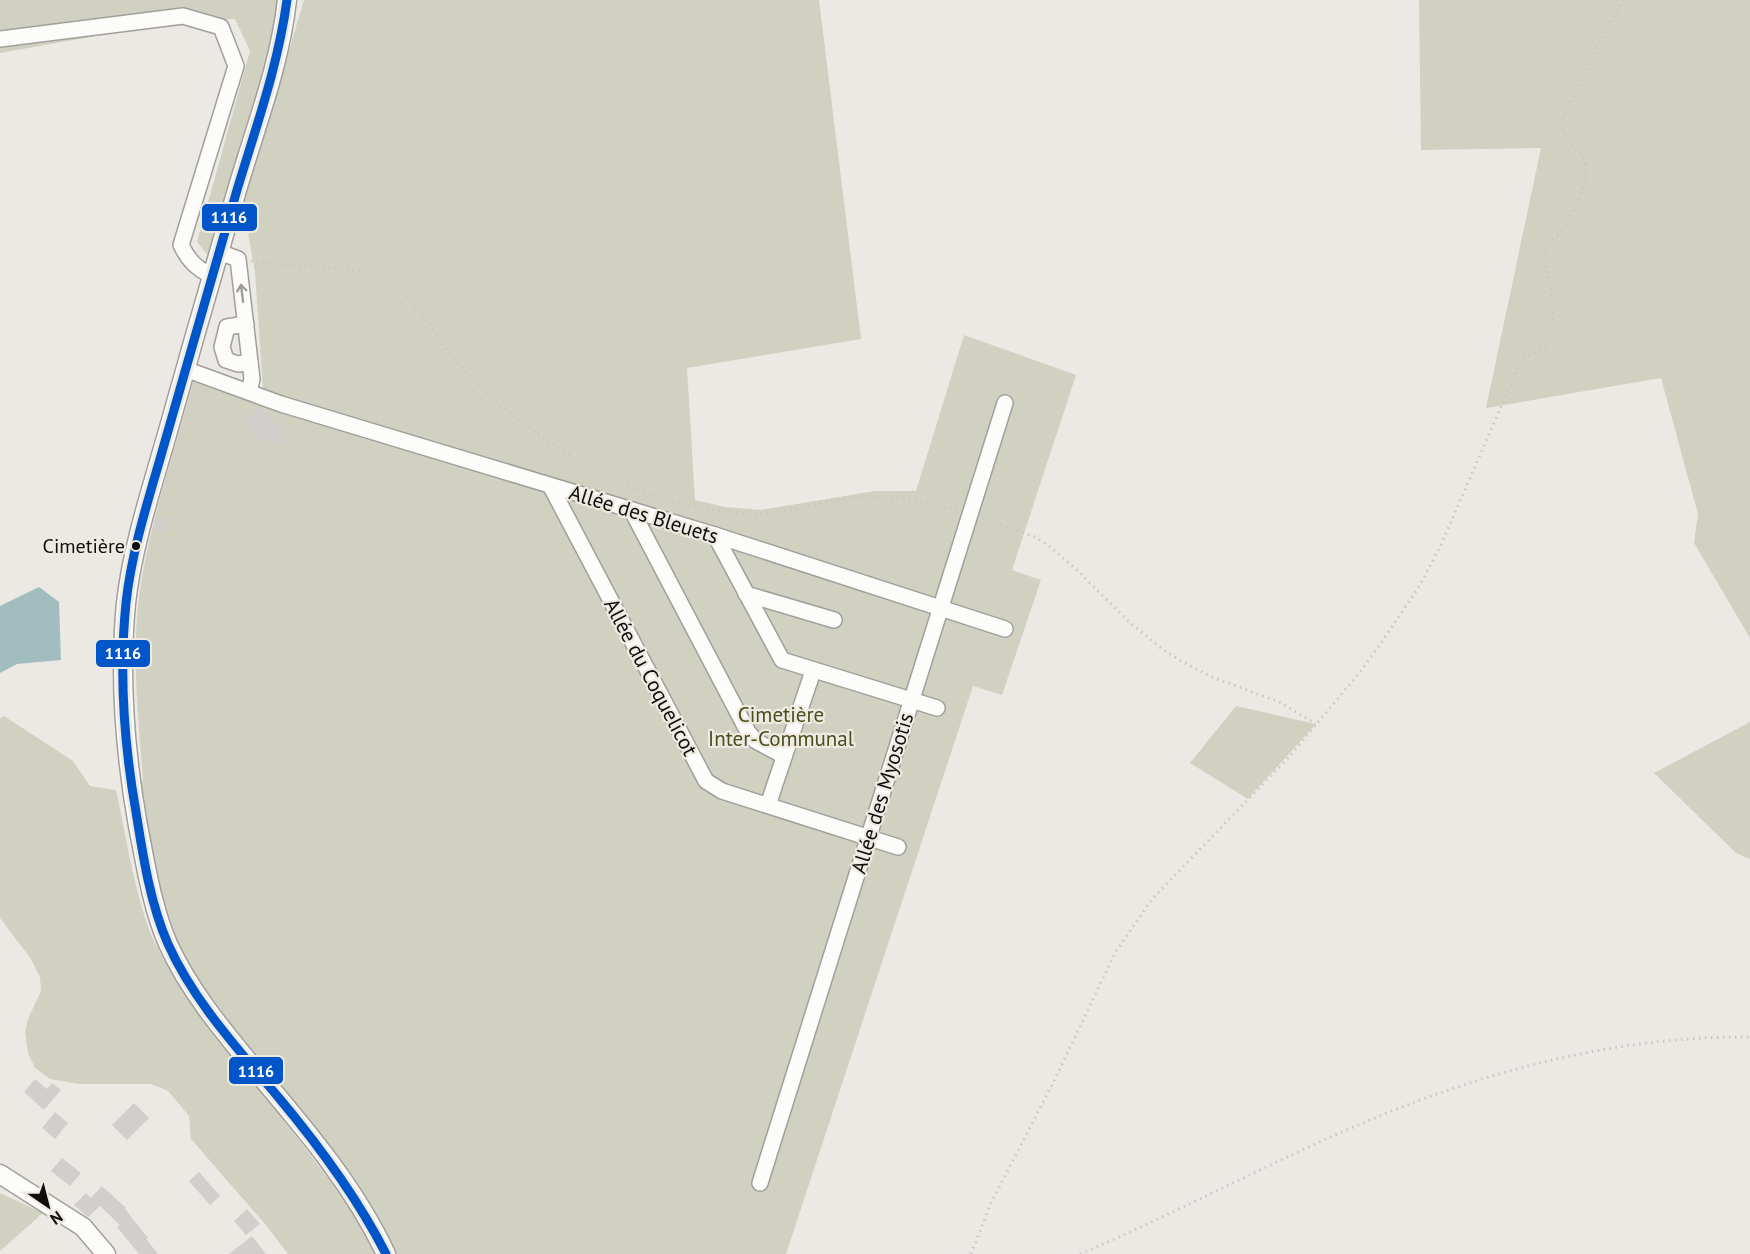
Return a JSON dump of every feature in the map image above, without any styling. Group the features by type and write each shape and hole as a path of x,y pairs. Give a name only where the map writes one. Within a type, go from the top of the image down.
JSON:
{"main road":[{"path":"287,0 277,55 185,369 148,502 134,564 127,600 124,636 125,724 134,805 148,876 157,913 168,942 199,998 343,1180 373,1226 386,1254"},
{"path":"0,1174 83,1227 106,1254"}],"street":[{"path":"0,39 183,16 221,27 236,66 181,245 188,260 212,276"},
{"path":"219,252 238,259 252,379 249,392"},
{"path":"246,324 228,327 222,347 226,360 238,364 250,362"},
{"name":"Allée des Bleuets","path":"185,369 281,404 715,535 1005,629"},
{"name":"Allée des Myosotis","path":"760,1183 912,700 939,607 1005,403"},
{"name":"Allée du Coquelicot","path":"551,487 706,781 722,791 898,847"},
{"path":"632,511 748,732 756,741 784,756"},
{"path":"715,535 782,660 937,708"},
{"path":"746,594 834,620"},
{"path":"768,805 813,671"}],"path":[{"path":"970,1254 992,1203 1055,1079 1101,980 1121,944 1152,899 1281,765 1366,663 1420,585 1454,520 1519,365 1551,341 1554,333 1550,281 1543,255 1546,244 1564,228 1578,199 1586,167 1582,155 1560,128 1596,49 1623,0"},
{"path":"238,259 355,271 382,278 412,301 466,373 502,406 548,441 582,462 613,479 644,492 693,506 741,513 782,512 844,498 893,495 931,502 1035,537 1070,563 1127,620 1179,660 1212,677 1279,702 1316,724"},
{"path":"1080,1254 1191,1205 1327,1139 1450,1090 1515,1069 1630,1045 1702,1037 1750,1037"}],"green space":[{"path":"0,0 279,0 269,52 209,257 197,242 250,51 235,19 181,21 0,53"},
{"name":"Cimetière Inter-Communal","path":"304,0 819,0 861,339 687,368 695,500 725,507 761,510 875,491 916,491 964,335 1076,375 1012,570 1041,580 1002,695 973,686 786,1254 395,1254 374,1214 197,983 170,926 157,879 139,783 143,781 136,659 140,588 152,529 193,382 260,405 265,391 263,390 255,272 243,205"},
{"path":"1419,0 1750,0 1750,638 1694,543 1698,514 1661,378 1486,408 1541,148 1421,150"},
{"path":"1236,706 1316,724 1248,799 1190,763"},
{"path":"4,716 73,761 90,786 116,790 143,910 151,935 162,957 179,985 325,1174 348,1206 376,1254 288,1254 191,1139 189,1116 168,1091 151,1084 79,1084 50,1079 35,1068 28,1053 25,1031 41,991 40,977 31,959 0,918 0,718"},
{"path":"1750,722 1750,859 1736,853 1654,773"},
{"path":"0,1193 43,1213 0,1251"}],"water":[{"path":"39,587 59,602 61,660 17,664 0,673 0,606"}],"building":[{"path":"262,407 284,432 280,446 265,438 259,443 243,422"},
{"path":"157,516 169,519 166,533 153,530"},
{"path":"35,1079 47,1089 52,1083 61,1090 44,1110 24,1092"},
{"path":"134,1103 149,1118 127,1140 112,1125"},
{"path":"55,1112 68,1123 55,1139 42,1128"},
{"path":"62,1158 81,1173 70,1186 51,1171"},
{"path":"199,1172 220,1196 210,1205 189,1181"},
{"path":"102,1186 126,1208 158,1254 139,1254 117,1227 120,1225 100,1206 88,1217 74,1205 86,1193 91,1198"},
{"path":"247,1209 260,1224 246,1235 234,1221"},
{"path":"252,1236 266,1254 229,1254"}],"transit line":[{"name":"1116","path":"287,0 266,96 137,540 129,582 124,629 123,682 126,734 141,845 156,912 168,944 191,986 218,1025 294,1116 337,1173 363,1212 386,1254"}],"place":[{"name":"Cimetière","path":"136,546"}]}
